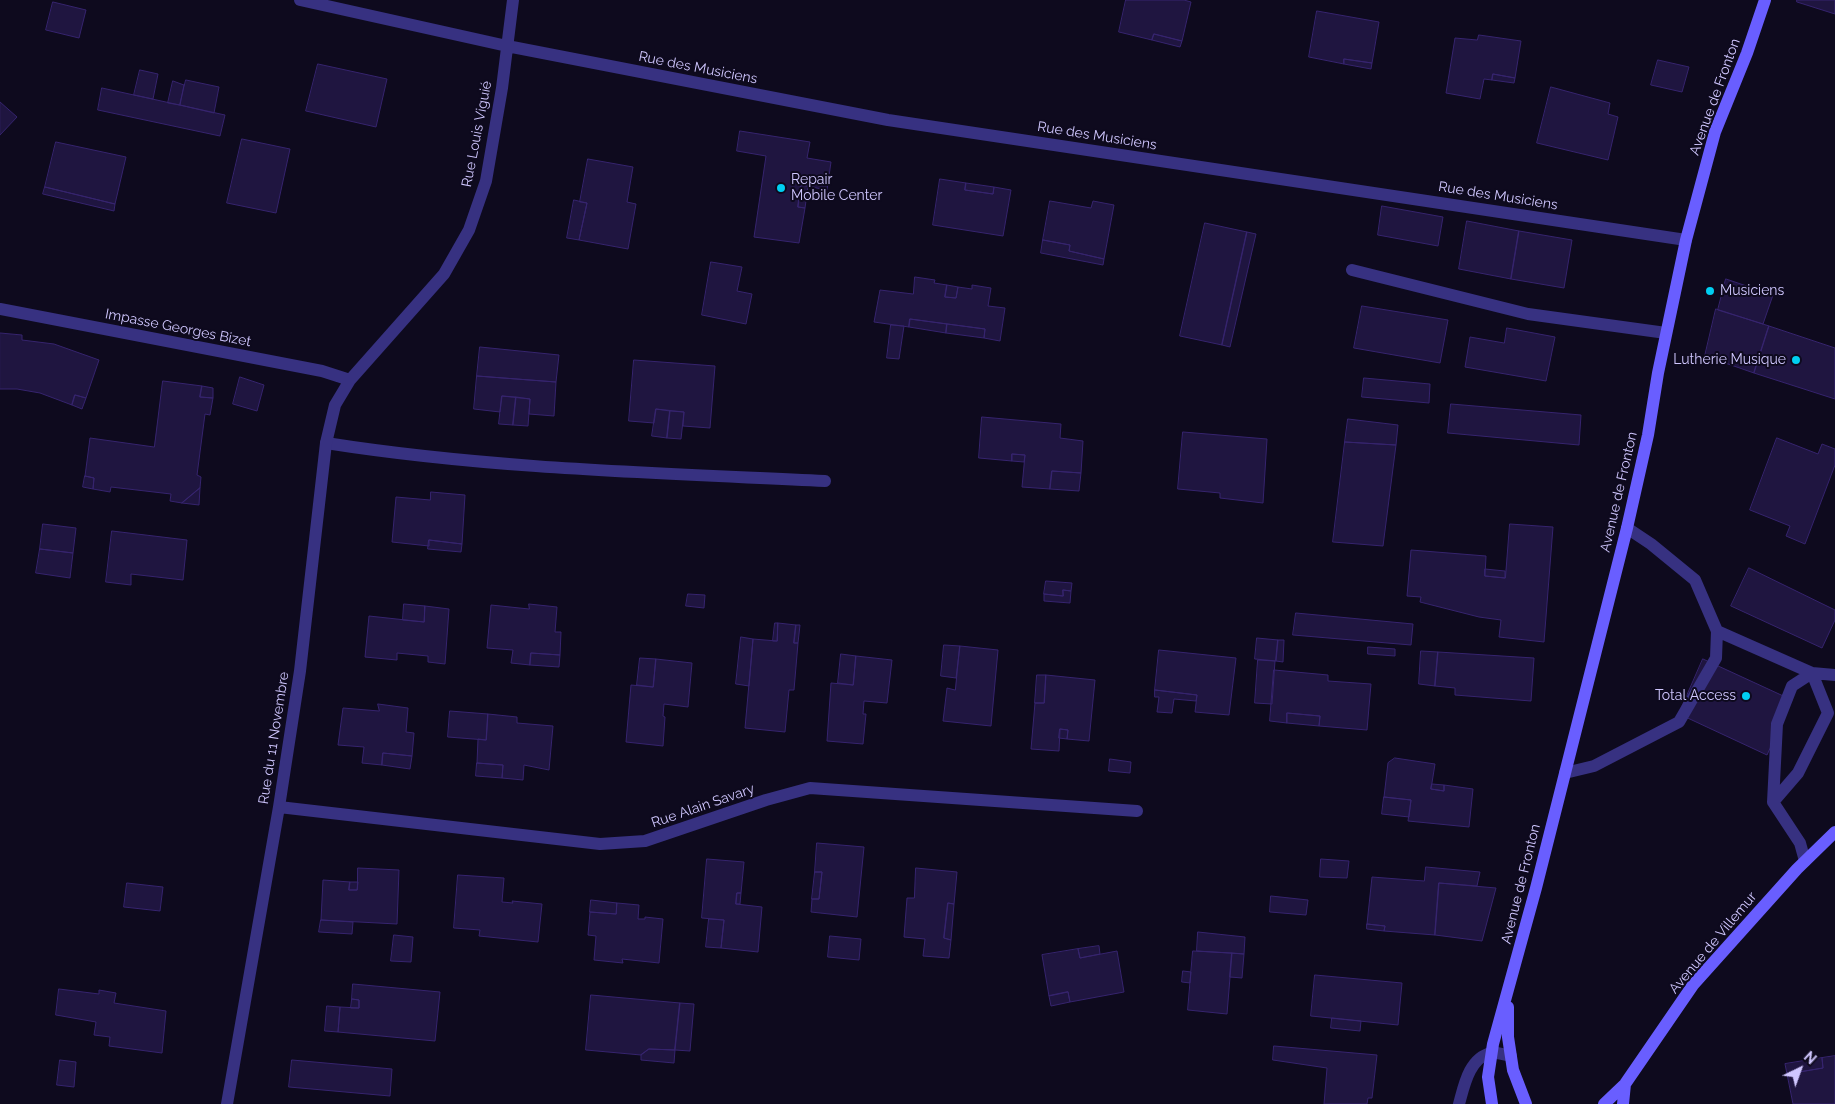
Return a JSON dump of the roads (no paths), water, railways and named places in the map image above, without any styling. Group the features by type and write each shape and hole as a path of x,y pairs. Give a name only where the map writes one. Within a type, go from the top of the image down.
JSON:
{"main road":[{"name":"Avenue de Fronton","path":"1492,1104 1488,1077 1493,1044 1508,993 1627,528 1648,435 1666,333 1686,240 1715,132 1747,53 1765,0"},
{"name":"Avenue de Villemur","path":"1604,1104 1625,1084 1693,985 1804,861 1835,832"},
{"name":"Avenue de Fronton","path":"1508,993 1508,1037 1513,1070 1526,1104"},
{"name":"Avenue de Villemur","path":"1623,1104 1625,1084"}],"street":[{"name":"Rue des Musiciens","path":"300,0 506,46 888,120 1686,240"},
{"name":"Rue Louis Viguié","path":"350,380 444,274 469,230 486,181 513,0"},
{"path":"1352,270 1528,314 1666,333"},
{"name":"Impasse Georges Bizet","path":"0,309 322,371 350,380"},
{"name":"Rue du 11 Novembre","path":"227,1104 279,807 300,671 326,443 336,405 350,380"},
{"path":"326,443 475,460 606,470 825,481"},
{"path":"1564,773 1594,766 1679,722 1716,658 1717,631 1695,580 1652,544 1627,528"},
{"path":"1717,631 1812,674 1835,675"},
{"path":"1773,802 1798,773 1828,714 1812,674"},
{"path":"1804,861 1800,844 1773,802 1777,724 1792,686 1812,674"},
{"name":"Rue Alain Savary","path":"279,807 600,844 645,841 766,800 810,788 1137,811"},
{"path":"1459,1104 1467,1077 1476,1062 1492,1053 1511,1056"}],"place":[{"name":"Repair Mobile Center","path":"781,188"},
{"name":"Musiciens","path":"1710,291"},
{"name":"Lutherie Musique","path":"1796,360"},
{"name":"Total Access","path":"1746,696"}]}
